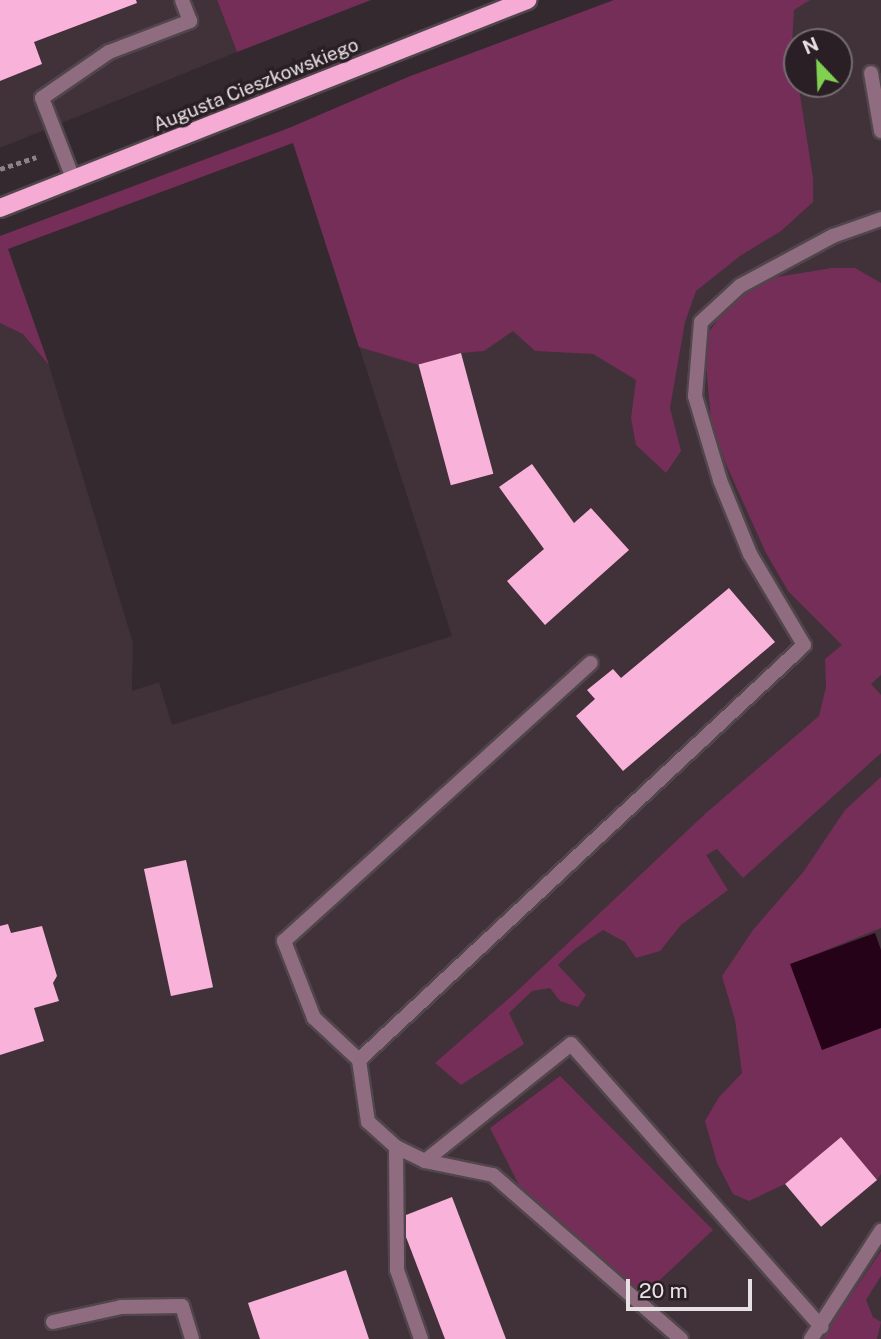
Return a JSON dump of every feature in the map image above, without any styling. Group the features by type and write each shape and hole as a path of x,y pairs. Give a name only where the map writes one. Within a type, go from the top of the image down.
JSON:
{"main road":[{"name":"Augusta Cieszkowskiego","path":"0,208 527,0"}],"lane":[{"path":"74,181 42,98 109,52 190,21 182,0"},
{"path":"871,73 881,131"},
{"path":"359,1060 804,645 750,554 720,480 695,396 701,322 740,286 833,236 881,219"},
{"path":"591,663 284,941 314,1018 359,1060 368,1122 396,1147 425,1161 492,1175 681,1339"},
{"path":"425,1161 571,1044 821,1327"},
{"path":"396,1147 397,1270 421,1339"},
{"path":"811,1339 881,1231"},
{"path":"53,1322 121,1307 182,1306 192,1339"}],"shaded area":[{"path":"0,0 217,0 237,52 0,148"},
{"path":"217,0 371,0 237,52"},
{"path":"614,0 881,0 881,1339 0,1339 0,236 49,365 133,643 132,691 159,682 172,725 452,636 289,128 408,77"},
{"path":"614,0 810,0 794,10 793,28 783,28 783,98 800,98 813,178 813,202 781,231 740,256 696,291 685,322 670,408 681,451 666,473 636,445 631,418 636,380 593,354 535,351 513,331 484,351 461,353 419,365 359,347 293,143 8,249 49,365 23,334 0,323 0,236 289,128 408,77"},
{"path":"832,268 855,268 881,283 881,675 871,684 881,695 881,753 743,878 717,849 706,855 728,890 681,925 660,951 636,958 625,942 603,930 575,949 558,965 586,995 578,1007 560,1001 550,988 532,991 509,1013 524,1044 461,1085 435,1063 515,993 706,813 819,716 826,687 825,659 842,645 788,591 765,551 725,462 711,421 706,364 708,333 725,310 755,285 777,277"},
{"path":"881,777 881,928 791,964 881,1028 881,1174 877,1180 841,1137 785,1184 749,1201 733,1194 717,1163 705,1121 719,1097 742,1073 735,1020 722,976 753,930 804,871 845,810"},
{"path":"875,933 881,950 881,1028 822,1050 790,964"},
{"path":"560,1076 713,1230 644,1295 521,1189 490,1128"},
{"path":"881,1251 881,1276 866,1300 873,1317 881,1322 877,1339 821,1339"}],"building":[{"path":"0,0 136,0 137,3 34,42 42,64 0,81"},
{"path":"461,353 493,474 451,485 418,364"},
{"path":"532,464 574,523 591,508 629,550 545,625 507,581 544,549 499,487"},
{"path":"729,588 775,642 623,771 576,716 595,699 587,690 613,669 621,678"},
{"path":"186,860 213,987 171,996 144,869"},
{"path":"8,924 11,933 42,926 57,976 53,983 59,1001 34,1008 44,1041 0,1055 0,926"},
{"path":"841,1137 877,1180 821,1227 785,1184"},
{"path":"452,1197 506,1339 445,1339 406,1237 406,1215"},
{"path":"346,1270 369,1339 260,1339 248,1303"}]}
